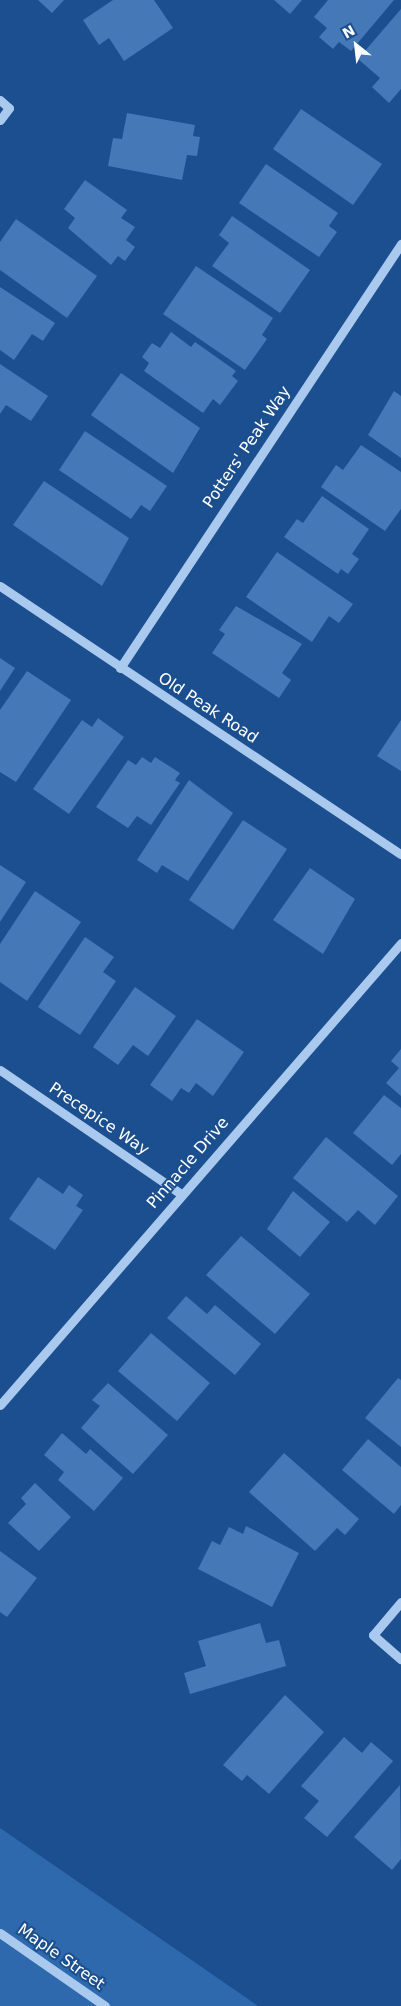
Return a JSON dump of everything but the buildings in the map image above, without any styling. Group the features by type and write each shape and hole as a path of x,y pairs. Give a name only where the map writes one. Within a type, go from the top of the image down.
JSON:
{"street":[{"path":"0,100 9,108 0,120"},
{"name":"Potters' Peak Way","path":"120,668 401,244"},
{"name":"Old Peak Road","path":"0,586 401,854"},
{"name":"Pinnacle Drive","path":"0,1405 180,1194 401,943"},
{"name":"Precepice Way","path":"0,1070 180,1194"},
{"path":"401,1602 373,1635 401,1660"},
{"name":"Maple Street","path":"0,1933 105,2006"}],"shaded area":[{"path":"0,1828 258,2006 0,2006"}]}
